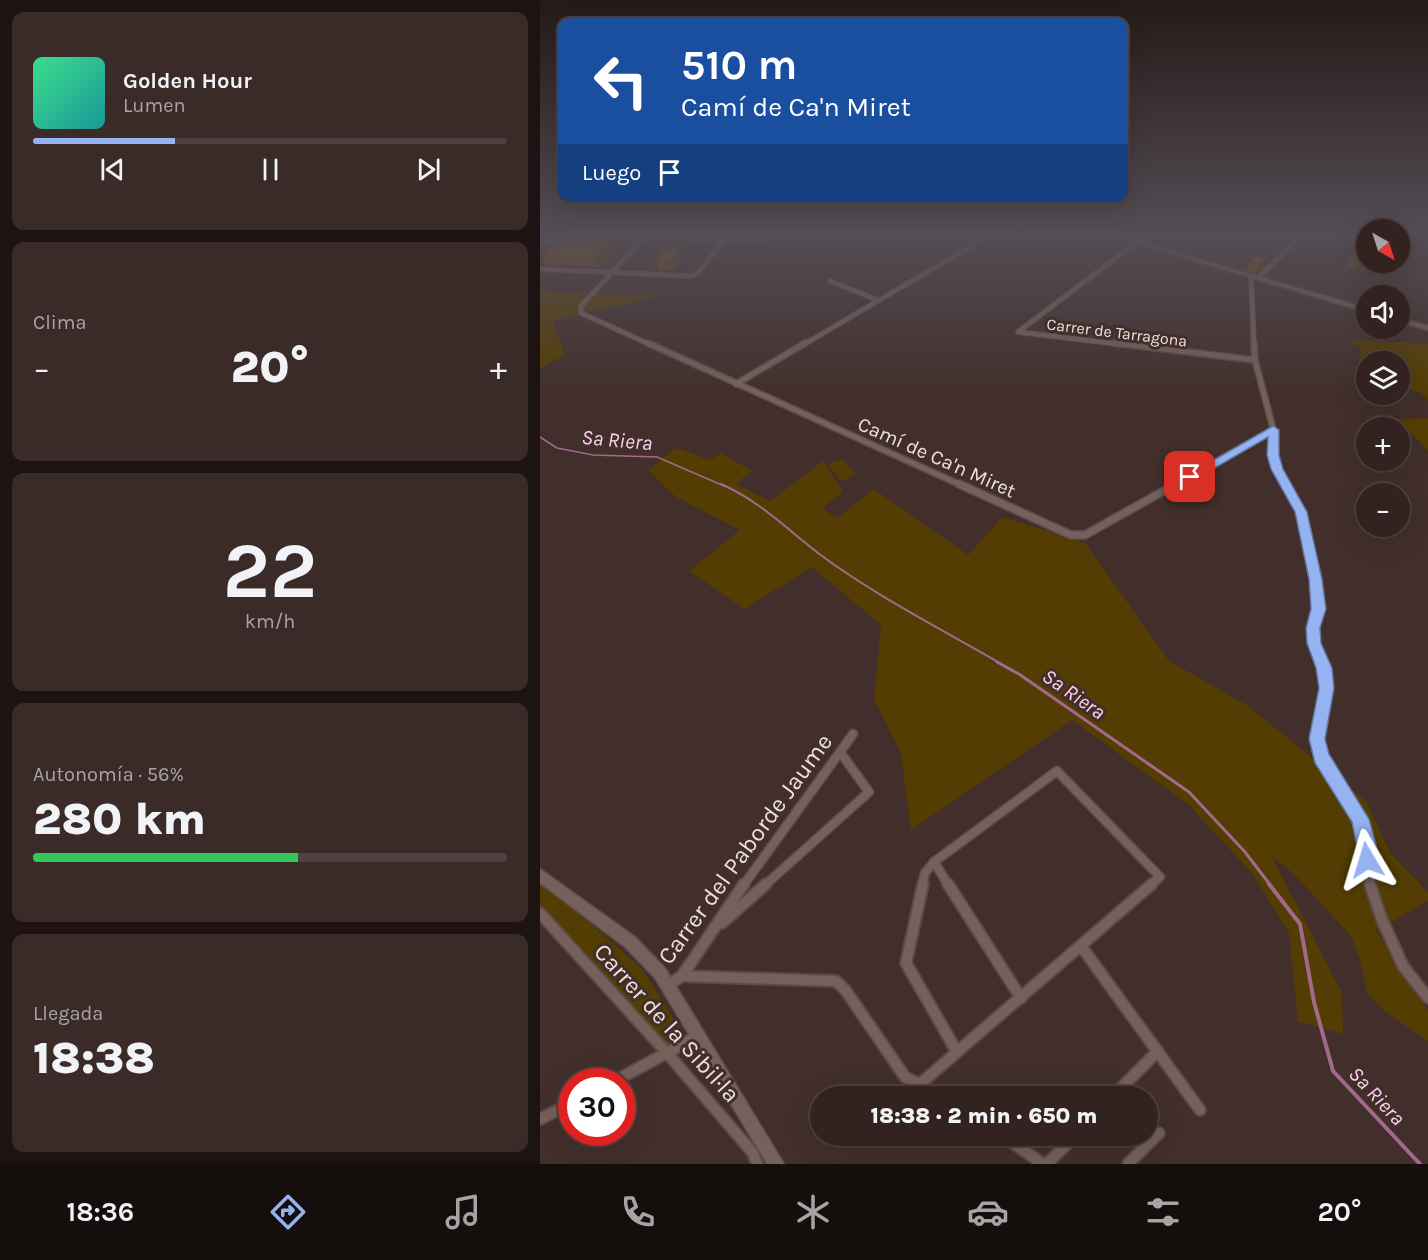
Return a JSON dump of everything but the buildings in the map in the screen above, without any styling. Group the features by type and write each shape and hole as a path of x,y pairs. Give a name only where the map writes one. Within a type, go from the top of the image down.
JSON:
{"street":[{"name":"Camí de Ca'n Miret","path":"598,286 581,306 581,313 1071,535 1085,536 1273,430"},
{"path":"845,286 878,300"},
{"path":"736,384 902,286"},
{"name":"Carrer de Tarragona","path":"1078,286 1018,332 1255,360"},
{"path":"1255,286 1255,360 1273,430 1273,455 1277,469 1301,512 1316,579 1318,609 1313,628 1314,643 1324,668 1327,688 1317,739 1321,757 1360,819 1366,844 1368,877 1382,920 1403,966 1428,998"},
{"path":"1286,286 1356,307"},
{"path":"1410,323 1428,328"},
{"name":"Carrer del Paborde Jaume","path":"667,986 682,976 743,886 853,734"},
{"path":"713,931 869,792 840,752"},
{"path":"682,976 836,981 846,991 905,1077 919,1085 957,1053 1021,998 1160,877 1057,771 934,862 925,873 906,963 957,1053"},
{"path":"934,862 1021,998"},
{"path":"540,875 630,942 660,973 776,1164"},
{"name":"Carrer de la Sibil·la","path":"540,913 668,1053 753,1153 758,1164"},
{"path":"1081,946 1200,1110"},
{"path":"636,1070 698,1036"},
{"path":"1123,1086 1158,1051"},
{"path":"540,1119 558,1110"},
{"path":"1128,1164 1159,1132"},
{"path":"1018,1146 1045,1164 1064,1146"}],"shaded area":[{"path":"540,291 659,296 552,321 565,355 540,368"},
{"path":"1351,339 1428,344 1428,401 1421,392 1410,390 1410,351 1360,351"},
{"path":"1428,418 1428,451 1410,432 1410,419"},
{"path":"676,448 710,460 721,453 752,471 736,484 770,501 823,461 843,491 822,509 837,518 874,489 968,555 1003,517 1085,543 1169,661 1248,706 1366,801 1390,853 1428,892 1428,901 1376,930 1428,1010 1428,1041 1386,1012 1367,993 1360,960 1351,936 1296,876 1271,855 1342,993 1343,1034 1298,1021 1289,933 1252,873 1188,804 1072,720 911,830 901,754 874,700 881,625 812,567 745,609 689,571 740,530 676,497 648,470"},
{"path":"843,459 856,475 841,481 828,464"},
{"path":"540,885 583,917 642,969 687,1039 669,1049 540,908"}],"waterway":[{"name":"Sa Riera","path":"540,437 557,448 593,455 657,457 724,486"},
{"name":"Sa Riera","path":"721,484 749,499 822,556 865,585 1000,663"},
{"name":"Sa Riera","path":"997,662 1019,674 1189,792 1245,852 1271,886"},
{"name":"Sa Riera","path":"1269,884 1300,924 1314,1002 1333,1071 1420,1164"}],"route":[{"path":"1190,477 1273,430 1275,436 1273,455 1277,469 1301,512 1316,579 1318,609 1313,628 1314,643 1324,668 1327,688 1321,708 1317,739 1321,757 1344,790 1360,819 1367,860"}]}
